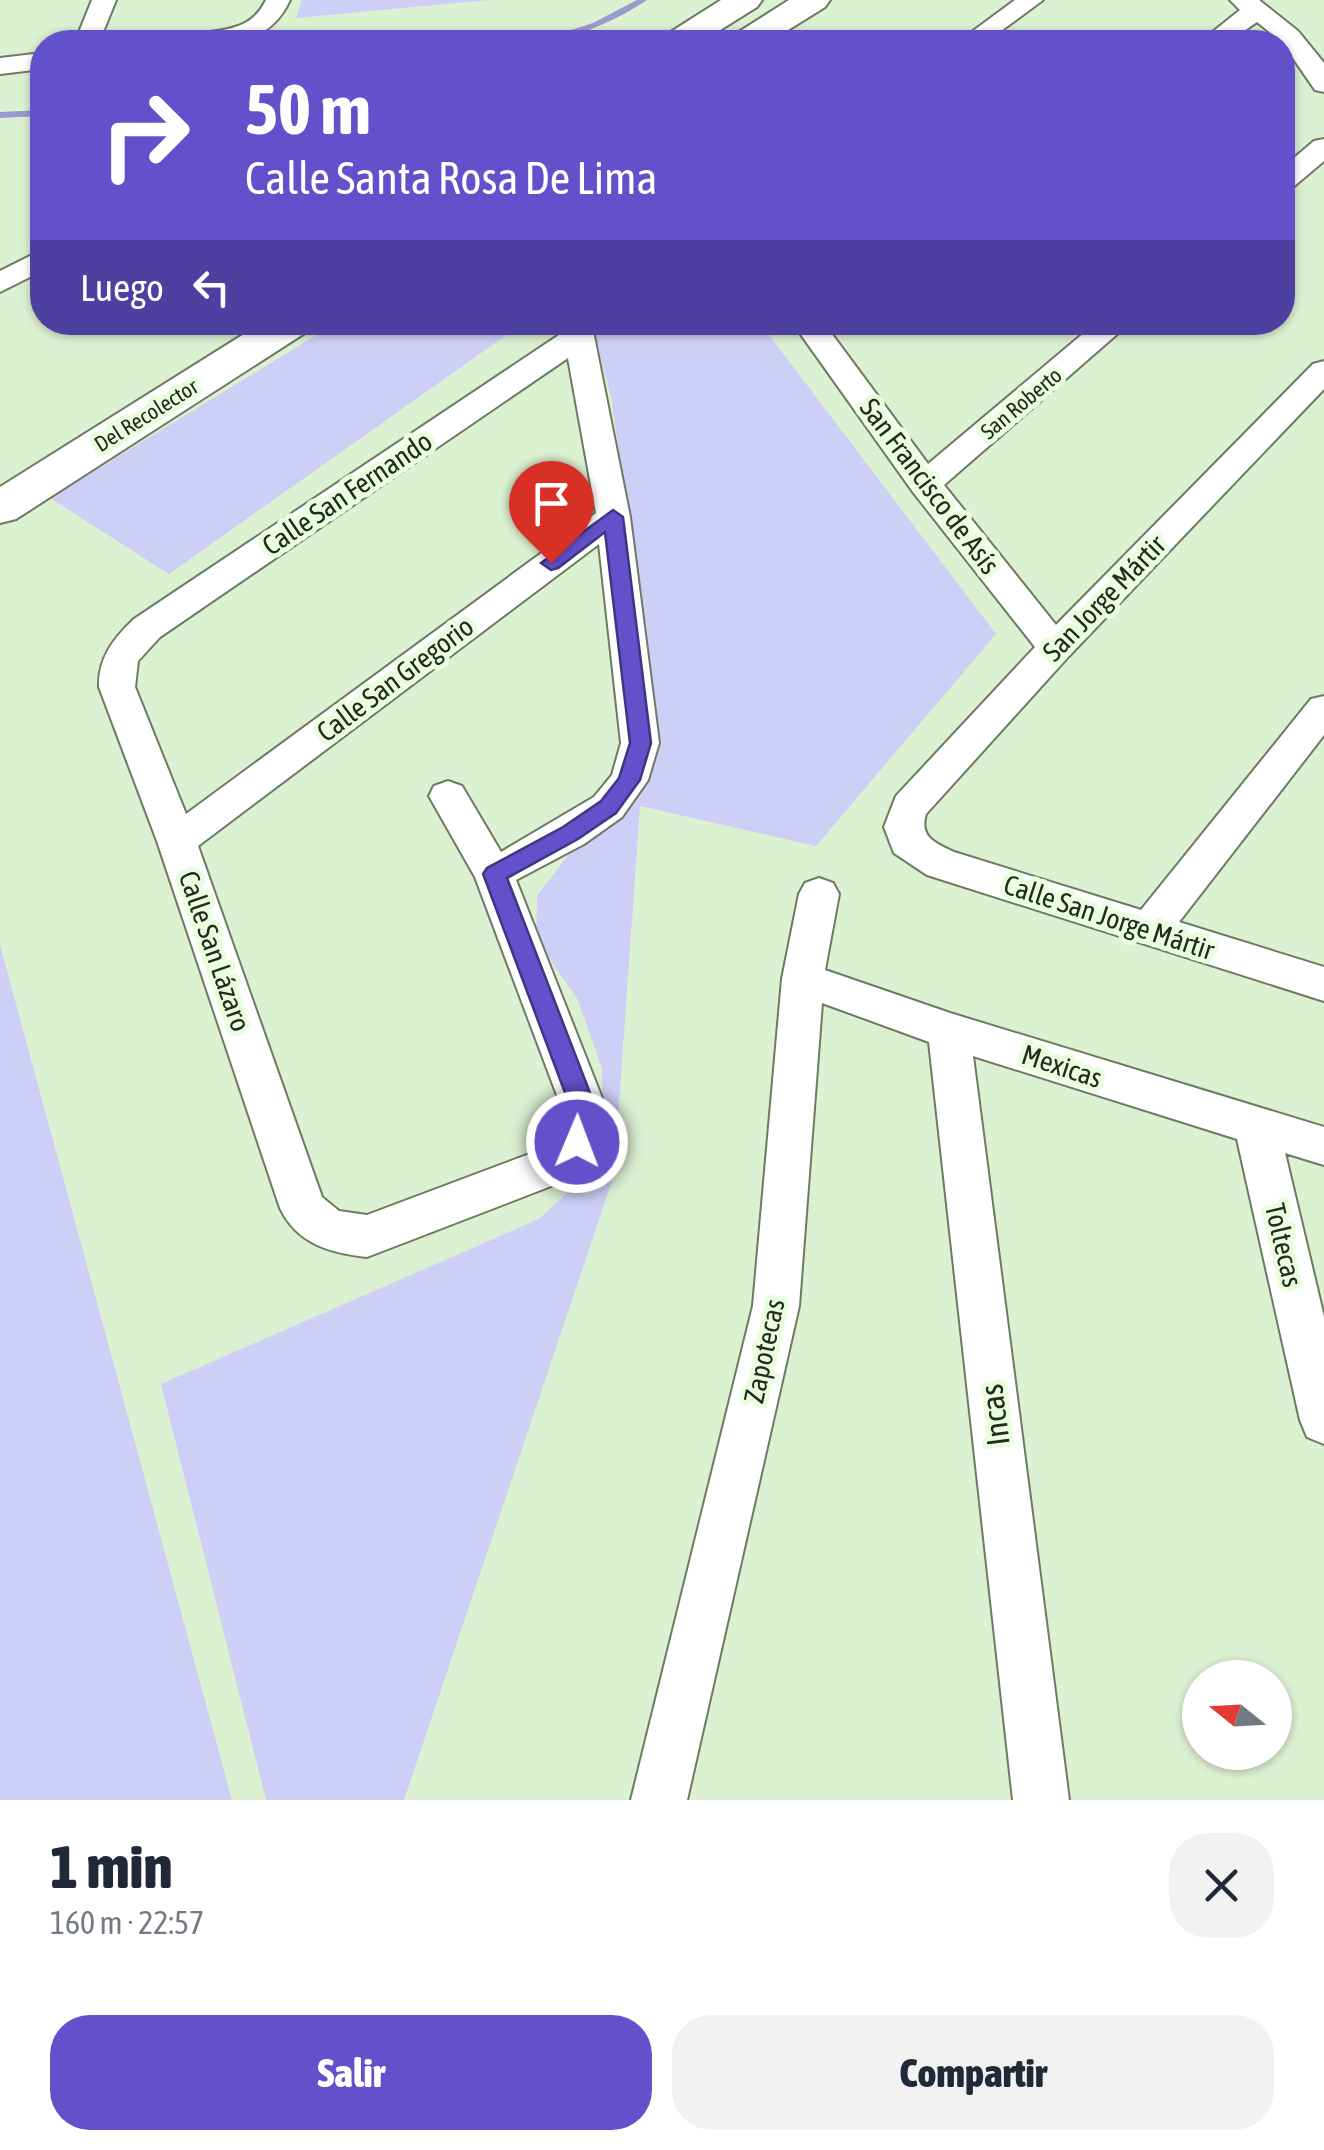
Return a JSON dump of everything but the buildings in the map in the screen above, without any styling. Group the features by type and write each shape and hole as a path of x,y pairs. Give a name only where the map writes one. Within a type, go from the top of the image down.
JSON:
{"street":[{"path":"92,30 104,0"},
{"path":"255,30 272,18 278,0"},
{"path":"697,30 746,0"},
{"path":"765,30 813,0"},
{"path":"987,30 1031,0"},
{"path":"1224,30 1249,5 1278,30"},
{"path":"1295,44 1324,84"},
{"path":"0,66 30,62"},
{"path":"1295,171 1324,147"},
{"path":"0,283 30,266"},
{"name":"Del Recolector","path":"0,463 203,335"},
{"name":"Del Recolector","path":"0,508 272,335"},
{"name":"Calle San Fernando","path":"122,655 147,628 568,335"},
{"path":"448,796 494,874 570,833 608,807 629,780 640,743 613,517 576,335"},
{"name":"San Francisco de Asís","path":"823,335 925,484 1055,648"},
{"name":"San Roberto","path":"925,484 1101,335"},
{"name":"San Jorge Mártir","path":"902,835 903,819 910,806 1055,648 1324,371"},
{"name":"Calle San Gregorio","path":"177,841 613,517"},
{"name":"Calle San Lázaro","path":"122,655 116,672 117,687 177,841 304,1208 315,1224 336,1233 367,1236 556,1164 577,1142 583,1119 580,1098 494,874"},
{"path":"1149,930 1324,709"},
{"name":"Calle San Jorge Mártir","path":"902,835 914,851 941,864 1324,984"},
{"name":"Zapotecas","path":"659,1800 776,1306 803,979 819,894"},
{"name":"Mexicas","path":"803,979 949,1030 1324,1146"},
{"name":"Incas","path":"949,1030 1042,1800"},
{"name":"Toltecas","path":"1257,1128 1324,1420"}],"shaded area":[{"path":"302,0 489,0 296,18"},
{"path":"316,335 506,335 169,574 50,498"},
{"path":"595,335 769,335 996,634 816,846 640,806 614,1175 404,1800 266,1800 161,1384 539,1219 572,1188 603,1127 602,1068 577,998 536,940 537,896 616,793 655,701 611,397"},
{"path":"0,945 232,1800 0,1800"}],"waterway":[{"path":"579,30 643,0"},
{"path":"0,115 30,114"}],"route":[{"path":"551,563 613,517 640,743 629,780 608,807 570,833 494,874 580,1098 583,1119 577,1142"}]}
